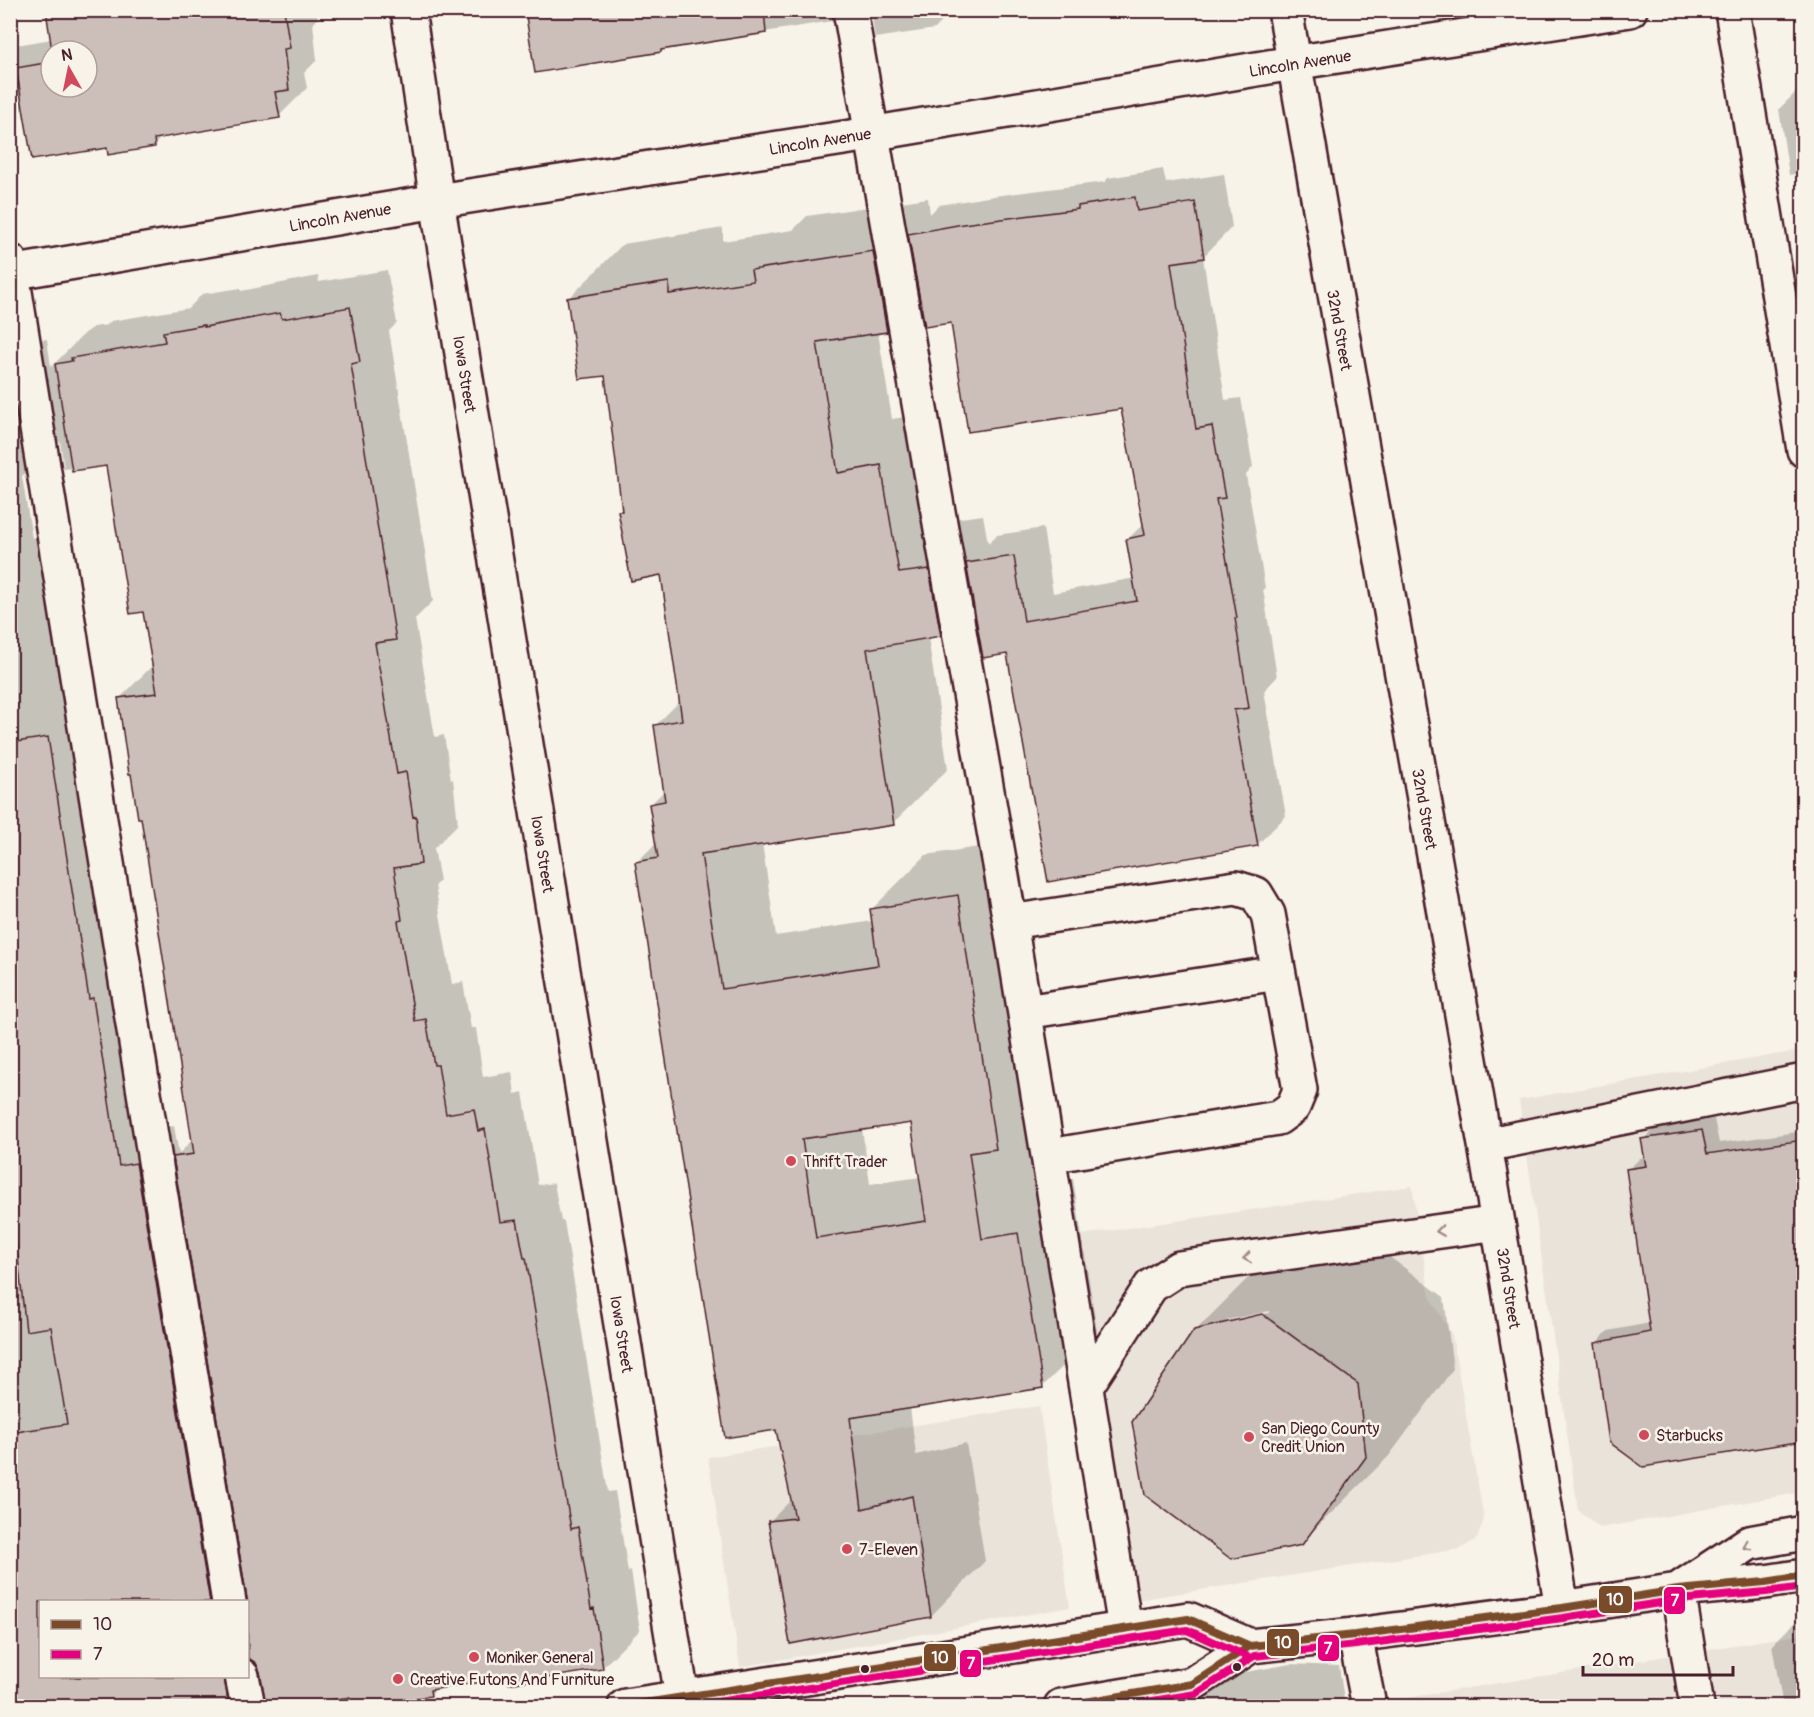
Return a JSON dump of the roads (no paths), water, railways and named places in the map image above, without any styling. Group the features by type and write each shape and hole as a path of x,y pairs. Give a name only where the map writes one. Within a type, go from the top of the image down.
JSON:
{"street":[{"name":"Iowa Street","path":"408,10 436,201 682,1697"},
{"path":"850,10 1010,922 1125,1628"},
{"name":"32nd Street","path":"1285,10 1485,1145 1562,1608"},
{"name":"Lincoln Avenue","path":"11,269 870,134 1293,63 1630,10"},
{"path":"1732,10 1803,450"},
{"path":"11,269 153,1149 229,1600"},
{"path":"1010,922 1236,888 1256,894 1268,914 1300,1090 1293,1107 1278,1118 1049,1156"},
{"path":"1025,1012 1278,973"},
{"path":"1485,1145 1803,1081"},
{"path":"1087,1384 1151,1286 1179,1268 1498,1223"},
{"path":"1678,1590 1749,1543 1803,1533"},
{"path":"1061,1707 1192,1684 1250,1646 1355,1635 1562,1608 1678,1590 1803,1576"},
{"path":"1678,1590 1697,1707"},
{"path":"625,1707 1188,1618 1250,1646"},
{"path":"1355,1635 1369,1707"},
{"path":"242,1678 248,1707"}],"place":[{"name":"Thrift Trader","path":"791,1161"},
{"name":"Starbucks","path":"1644,1435"},
{"name":"San Diego County Credit Union","path":"1249,1437"},
{"name":"7-Eleven","path":"847,1549"},
{"name":"Moniker General","path":"474,1657"},
{"name":"Creative Futons And Furniture","path":"398,1679"}]}
